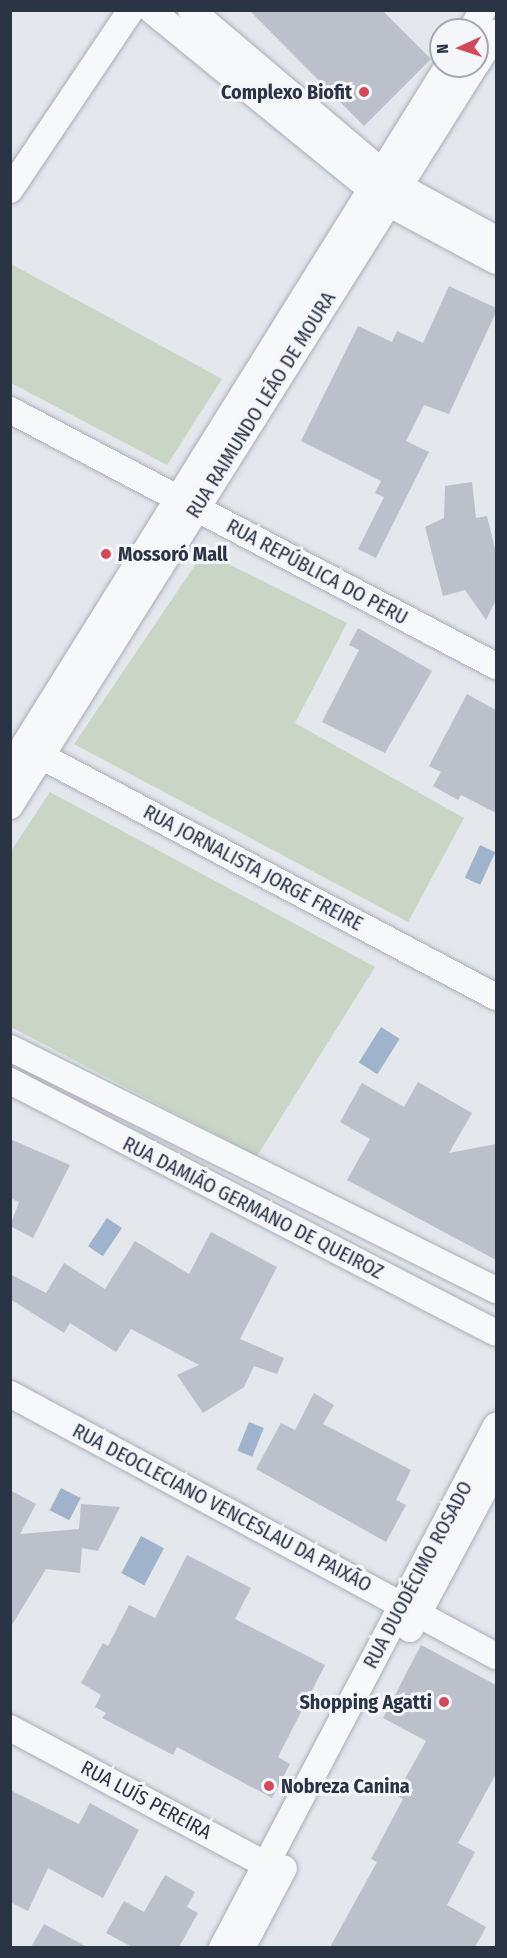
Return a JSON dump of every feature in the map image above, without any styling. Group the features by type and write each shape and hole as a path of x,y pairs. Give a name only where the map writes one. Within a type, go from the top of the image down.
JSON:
{"street":[{"path":"10,190 131,10"},
{"path":"151,10 383,187 496,261"},
{"path":"191,10 383,187 496,239"},
{"name":"RUA RAIMUNDO LEÃO DE MOURA","path":"10,806 21,752 188,504 383,187 442,78"},
{"name":"RUA RAIMUNDO LEÃO DE MOURA","path":"383,187 465,78"},
{"name":"RUA REPÚBLICA DO PERU","path":"10,410 496,666"},
{"name":"RUA JORNALISTA JORGE FREIRE","path":"21,752 496,997"},
{"name":"RUA DAMIÃO GERMANO DE QUEIROZ","path":"10,1048 496,1290"},
{"name":"RUA DAMIÃO GERMANO DE QUEIROZ","path":"10,1081 496,1333"},
{"name":"RUA DEOCLECIANO VENCESLAU DA PAIXÃO","path":"10,1394 496,1656"},
{"name":"RUA DUODÉCIMO ROSADO","path":"222,1947 274,1868 410,1610 496,1426"},
{"name":"RUA DUODÉCIMO ROSADO","path":"410,1610 496,1468"},
{"name":"RUA LUÍS PEREIRA","path":"10,1728 274,1868"},
{"name":"RUA DUODÉCIMO ROSADO","path":"242,1947 274,1868"}],"green space":[{"path":"11,264 222,379 167,465 11,383"},
{"path":"204,552 347,623 295,723 464,818 408,922 74,744"},
{"path":"50,792 375,967 257,1156 11,1027 11,851"}],"water":[{"path":"480,845 495,852 480,885 465,878"},
{"path":"381,1027 400,1039 377,1074 359,1063"},
{"path":"107,1218 122,1228 103,1256 88,1246"},
{"path":"249,1422 264,1428 252,1457 237,1451"},
{"path":"61,1488 81,1498 69,1520 50,1510"},
{"path":"141,1536 164,1548 144,1585 121,1573"}],"building":[{"name":"Complexo Biofit","path":"249,10 382,10 429,57 429,61 364,126"},
{"path":"449,286 496,308 496,312 449,414 424,405 406,441 429,452 376,558 358,549 384,497 375,493 381,481 301,441 358,326 392,342 397,331 423,343"},
{"path":"472,482 476,518 487,516 496,553 496,600 486,620 465,590 443,596 425,527 444,518 445,486"},
{"path":"358,628 432,671 385,753 322,722 359,650 349,645"},
{"path":"467,694 496,710 496,813 461,795 458,800 433,786 441,772 429,766"},
{"path":"418,1082 472,1113 449,1153 496,1144 496,1260 347,1180 370,1139 340,1122 362,1083 404,1107"},
{"path":"10,1139 70,1165 33,1238 10,1226 19,1202 10,1198"},
{"path":"211,1232 277,1267 240,1339 284,1358 277,1374 254,1366 244,1387 203,1413 177,1375 199,1365 131,1329 116,1352 70,1323 64,1333 10,1299 10,1274 46,1293 64,1263 105,1289 135,1241 189,1274"},
{"path":"314,1393 334,1405 323,1424 411,1470 396,1500 406,1505 386,1542 256,1469 281,1423 295,1430"},
{"path":"10,1490 36,1504 20,1534 79,1529 81,1504 120,1507 98,1551 82,1548 80,1573 46,1569 10,1628"},
{"path":"187,1555 251,1588 235,1619 325,1665 278,1757 290,1764 272,1798 177,1747 173,1755 102,1718 106,1713 95,1707 101,1695 81,1683 103,1643 108,1646 129,1605 155,1618"},
{"path":"421,1645 496,1685 496,1774 458,1843 475,1852 447,1905 486,1927 475,1947 330,1947 377,1862 371,1859 403,1799 396,1795 426,1741 383,1718"},
{"path":"10,1790 79,1824 90,1803 139,1830 103,1898 48,1868 28,1911 10,1902"},
{"path":"165,1875 195,1892 187,1907 198,1913 179,1947 132,1947 106,1933 124,1901 144,1912"},
{"path":"44,1924 87,1947 31,1947"}],"place":[{"name":"Complexo Biofit","path":"364,92"},
{"name":"Mossoró Mall","path":"106,554"},
{"name":"Shopping Agatti","path":"444,1702"},
{"name":"Nobreza Canina","path":"269,1786"}]}
